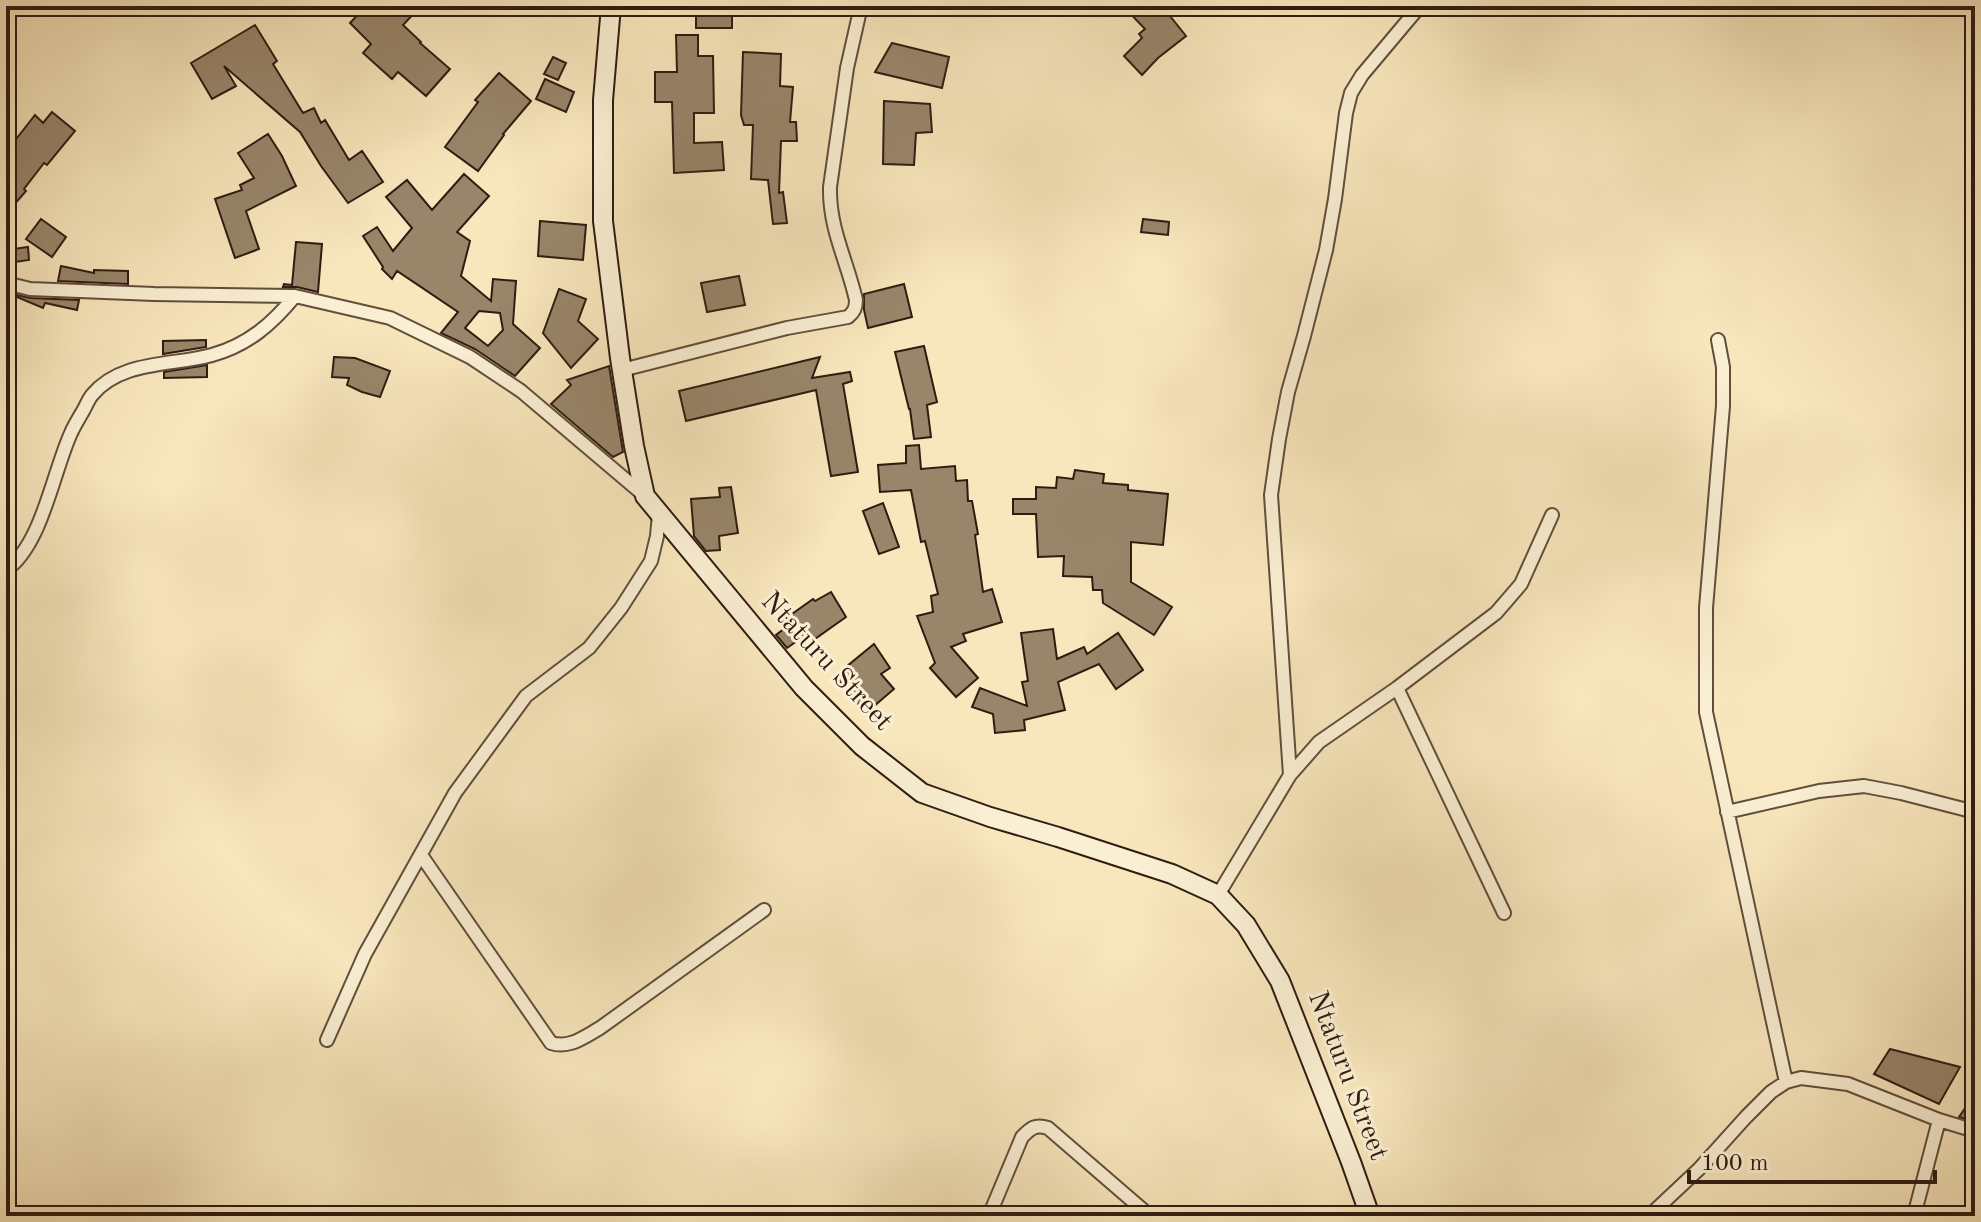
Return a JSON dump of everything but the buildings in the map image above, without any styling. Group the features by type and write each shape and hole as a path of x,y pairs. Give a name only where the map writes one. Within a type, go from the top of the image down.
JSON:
{"street":[{"name":"Ntaturu Street","path":"611,6 603,100 603,221 622,370 645,496 804,688 862,746 922,793 1172,874 1218,895 1246,925 1280,981 1370,1216"},
{"path":"622,370 787,328 848,317 855,310 856,300 829,207 847,68 861,6"},
{"path":"1290,775 1271,495 1279,439 1288,392 1326,250 1351,93 1362,75 1420,6"},
{"path":"6,283 30,289 295,296 390,318 470,357 521,391 645,496"},
{"path":"6,570 27,545 40,520 71,433 91,395 110,380 132,369 213,355 251,339 274,321 295,296"},
{"path":"1718,340 1723,367 1723,406 1706,608 1706,712 1786,1082"},
{"path":"327,1040 365,954 455,793 526,696 589,648 621,608 651,561 659,514"},
{"path":"1218,895 1290,775 1319,742 1496,613 1521,584 1552,515"},
{"path":"1397,688 1504,913"},
{"path":"1727,812 1819,791 1864,786 1975,812"},
{"path":"421,855 551,1043 556,1045 573,1043 600,1028 764,910"},
{"path":"1649,1216 1699,1169 1763,1100 1786,1082 1801,1078 1848,1084 1975,1131"},
{"path":"1914,1216 1939,1120"},
{"path":"989,1216 1022,1137 1039,1125 1048,1128 1150,1216"}]}
